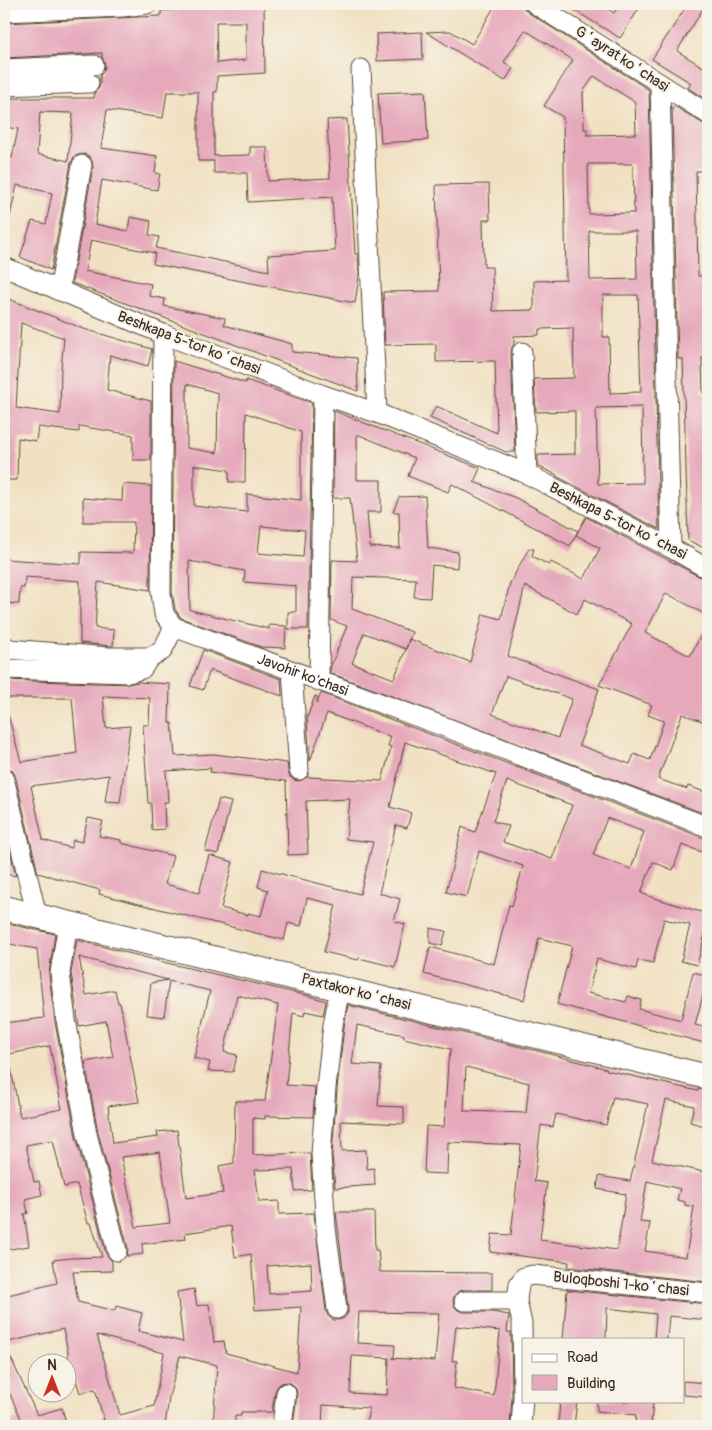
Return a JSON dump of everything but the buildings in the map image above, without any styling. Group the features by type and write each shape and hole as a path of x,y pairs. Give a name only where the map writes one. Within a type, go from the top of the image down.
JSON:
{"main road":[{"name":"Paxtakor koʻchasi","path":"4,908 708,1077"}],"street":[{"path":"4,12 123,7 147,4"},
{"name":"Gʻayrat koʻchasi","path":"535,4 708,114"},
{"path":"4,69 94,65"},
{"path":"360,69 377,413"},
{"path":"4,86 89,83"},
{"path":"660,84 671,548"},
{"path":"59,291 82,166"},
{"name":"Beshkapa 5-tor koʻchasi","path":"4,267 163,334 323,395 377,413 527,474 708,569"},
{"path":"4,646 9,649 110,657 150,657 162,651 174,627 164,614 161,593 163,334"},
{"path":"522,352 527,474"},
{"path":"319,681 323,395"},
{"name":"Javohir ko'chasi","path":"174,627 708,827"},
{"path":"4,669 129,673 142,669 150,657"},
{"path":"292,672 298,770"},
{"path":"4,778 37,916"},
{"path":"68,923 60,973 66,1020 86,1134 117,1251"},
{"path":"337,1309 326,1228 322,1155 326,1088 333,1025 340,988"},
{"name":"Buloqboshi 1-koʻchasi","path":"517,1301 519,1284 524,1277 533,1275 708,1293"},
{"path":"464,1301 517,1301 522,1323 522,1338"},
{"path":"282,1426 286,1393"},
{"path":"521,1426 523,1402"}]}
